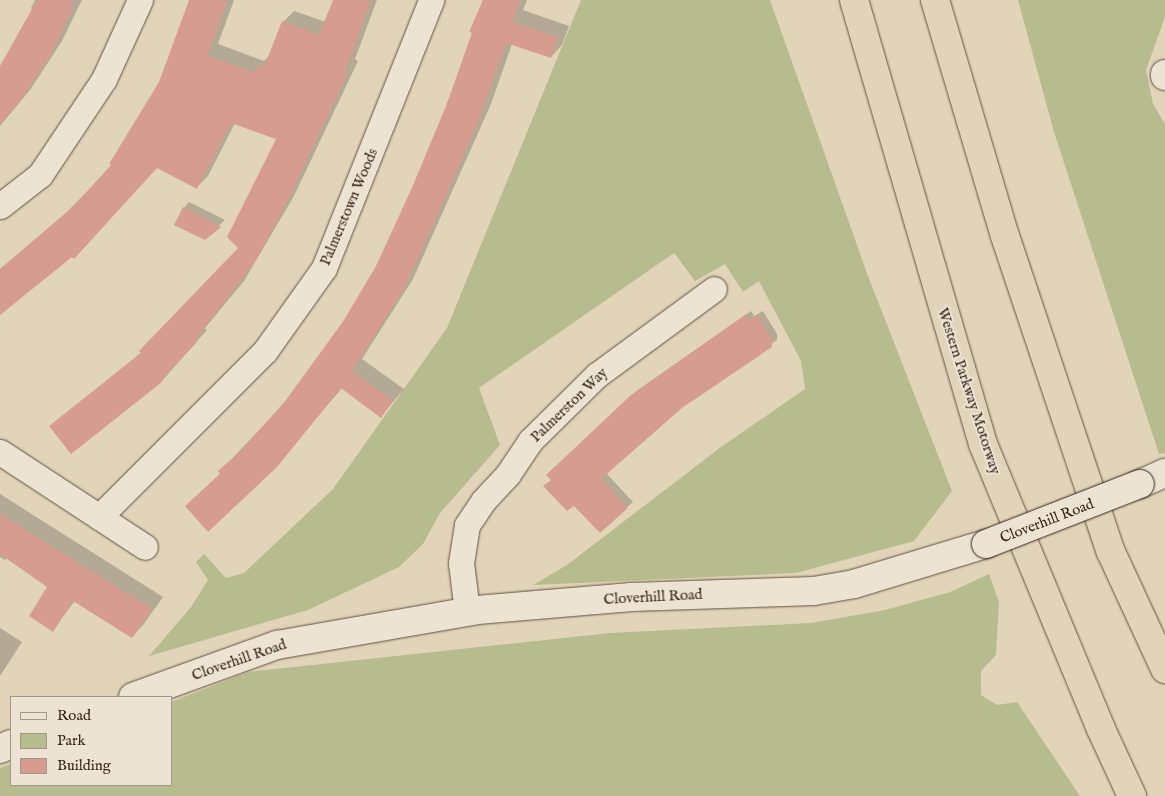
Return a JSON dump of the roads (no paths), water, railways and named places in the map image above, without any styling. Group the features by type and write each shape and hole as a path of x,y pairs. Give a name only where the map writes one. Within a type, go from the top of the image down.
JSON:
{"highway":[{"name":"Western Parkway Motorway","path":"854,0 983,444 1101,729 1132,796"},
{"path":"935,0 1005,236 1111,552 1165,669"}],"street":[{"path":"0,206 40,174 104,79 140,0"},
{"name":"Palmerstown Woods","path":"99,516 265,351 324,268 431,0"},
{"name":"Palmerston Way","path":"467,611 462,563 465,535 467,525 483,501 508,474 530,441 597,375 714,289"},
{"path":"0,452 145,547"},
{"name":"Cloverhill Road","path":"136,696 277,645 467,611 630,597 814,591 854,584 986,544 1165,473"}]}
